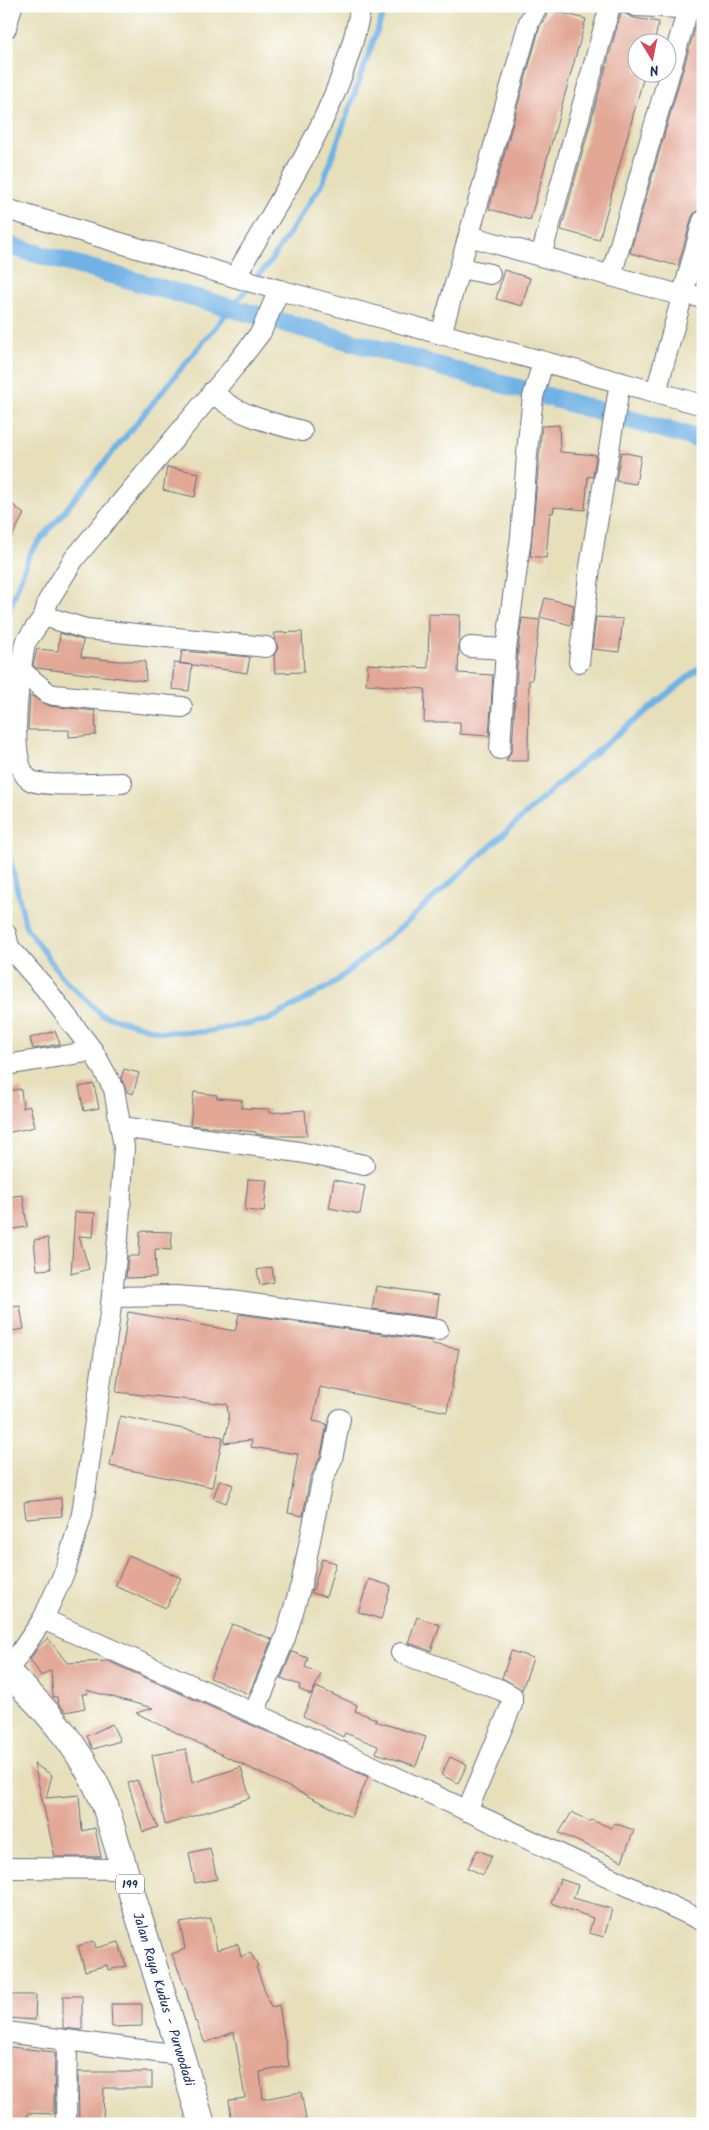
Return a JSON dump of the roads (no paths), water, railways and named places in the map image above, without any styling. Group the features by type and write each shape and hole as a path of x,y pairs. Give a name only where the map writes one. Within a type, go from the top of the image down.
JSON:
{"main road":[{"name":"Jalan Raya Kudus - Purwodadi","path":"7,1671 70,1738 92,1774 104,1802 126,1869 202,2124"}],"street":[{"path":"6,28 12,6"},
{"path":"122,783 50,783 34,781 23,773 18,746 16,711 20,668 25,643 44,616 48,601 74,559 261,332 259,287 316,139 339,88 357,30 361,6"},
{"path":"441,334 529,22 539,6"},
{"path":"541,256 610,6"},
{"path":"612,276 695,9 635,6"},
{"path":"6,209 259,287 441,334 542,366 620,382 703,405"},
{"path":"656,392 703,221"},
{"path":"469,236 612,276 703,298"},
{"path":"460,268 490,274"},
{"path":"500,749 506,649 521,536 533,397 542,366"},
{"path":"579,662 590,567 620,382"},
{"path":"214,391 225,403 248,413 302,431"},
{"path":"44,616 86,629 266,647"},
{"path":"470,647 506,649"},
{"path":"20,668 48,693 54,695 182,707"},
{"path":"7,943 45,988 93,1051 114,1089 121,1127 124,1167 112,1297 82,1514 65,1571 43,1619 7,1671"},
{"path":"6,1065 93,1051"},
{"path":"121,1127 299,1152 364,1165"},
{"path":"112,1297 174,1296 217,1299 438,1330"},
{"path":"254,1713 285,1638 301,1585 322,1481 332,1459 340,1419"},
{"path":"43,1619 254,1713 703,1921"},
{"path":"401,1653 501,1690 512,1696 512,1704 467,1811"},
{"path":"6,1868 126,1869"},
{"path":"6,2032 180,2055"},
{"path":"66,2124 67,2041"}],"waterway":[{"path":"255,279 270,262 323,182 386,6"},
{"path":"6,245 703,440"},
{"path":"6,619 30,553 249,286"},
{"path":"6,842 26,927 63,978 102,1015 161,1032 204,1032 268,1020 333,984 408,921 575,769 703,665"}]}
